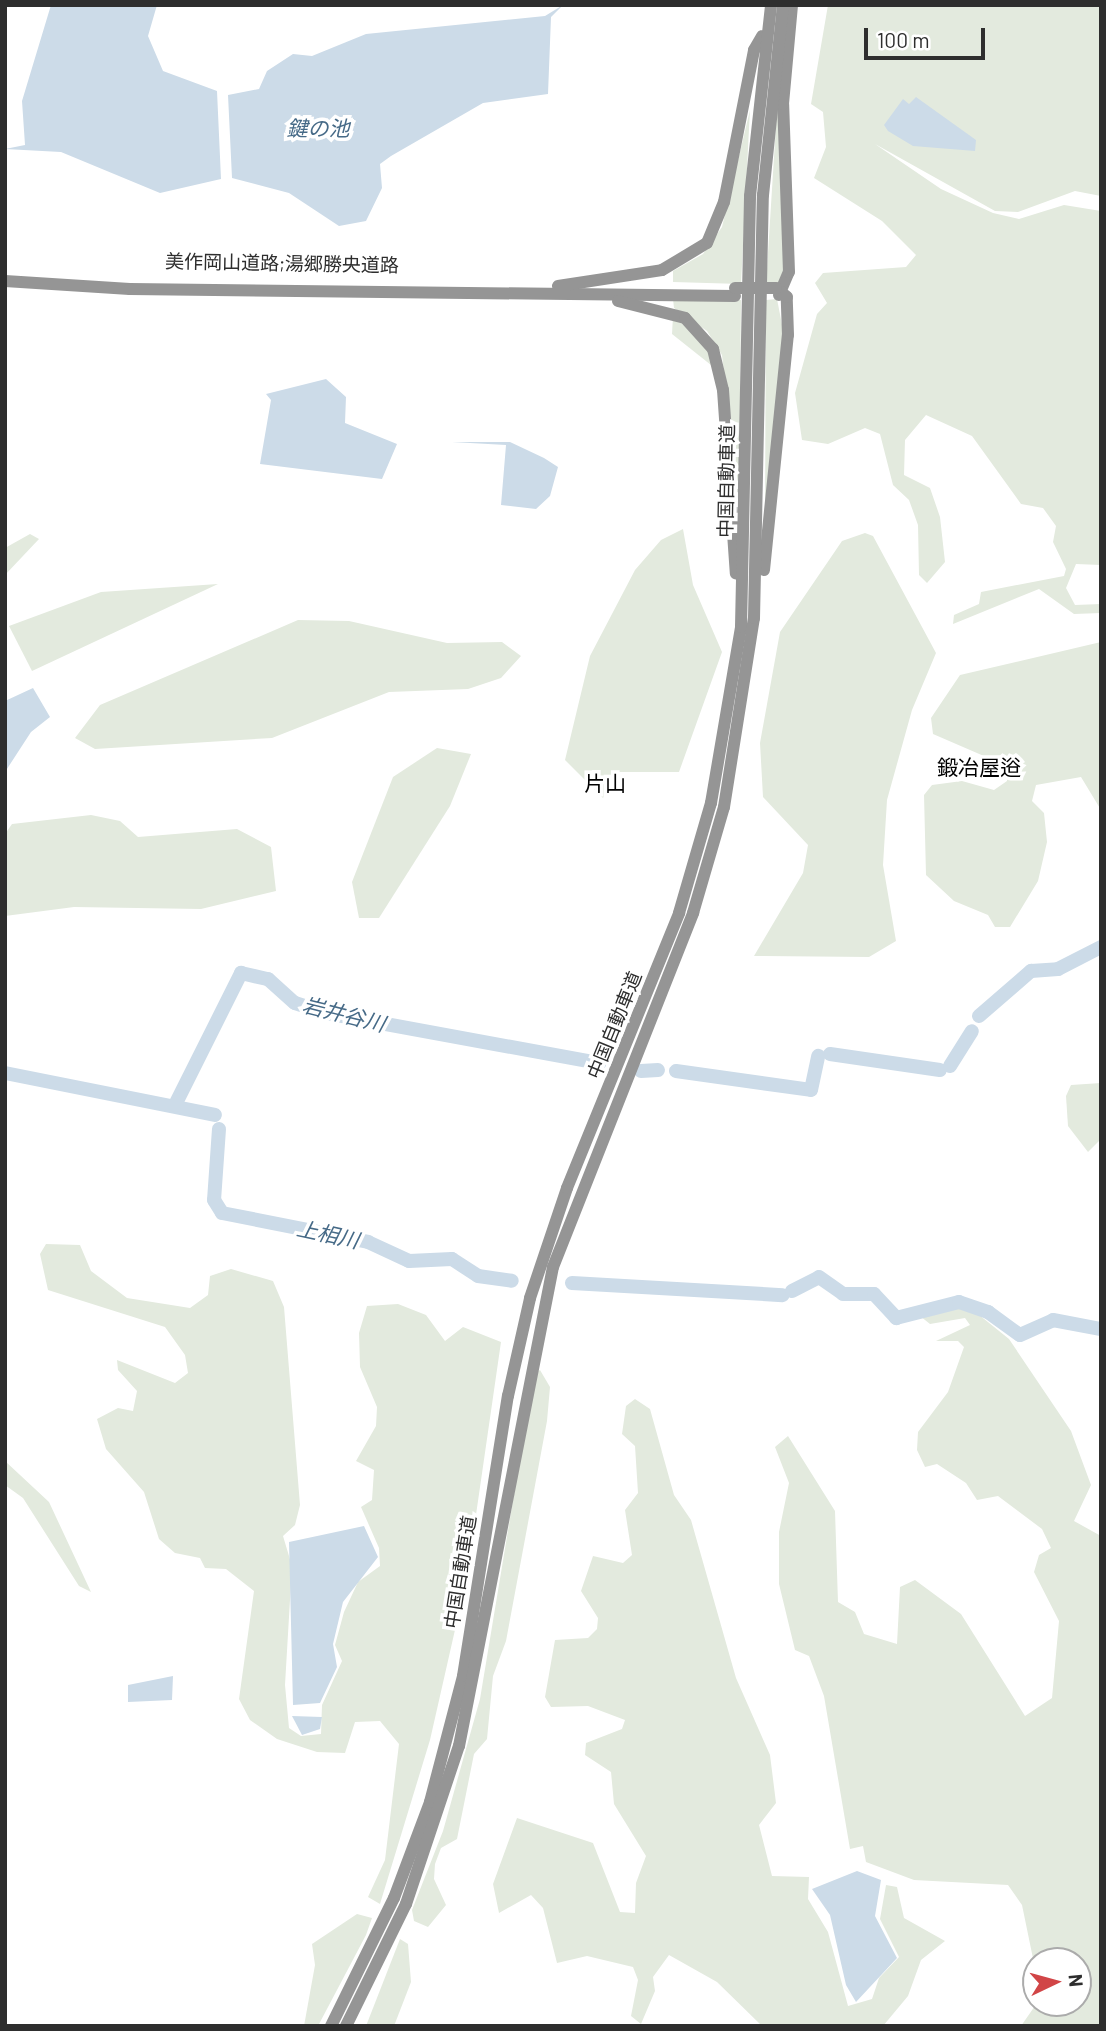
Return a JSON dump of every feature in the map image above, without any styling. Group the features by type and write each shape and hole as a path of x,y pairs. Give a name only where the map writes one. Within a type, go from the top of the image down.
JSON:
{"highway":[{"name":"中国自動車道","path":"331,2026 394,1899 437,1779 463,1676 530,1298 567,1188 679,913 704,835 731,700 744,567 750,196 771,5"},
{"name":"中国自動車道","path":"346,2026 406,1904 443,1805 475,1679 514,1440 552,1267 706,875 733,764 752,635 763,195 783,5"},
{"path":"752,635 786,368 779,292 783,104 792,5"},
{"path":"558,290 662,270 707,243 727,190 754,50 767,28"},
{"name":"美作岡山道路;湯郷勝央道路","path":"5,273 131,281 558,290"},
{"name":"美作岡山道路;湯郷勝央道路","path":"5,281 110,289 558,290"},
{"path":"558,290 779,292"},
{"path":"558,290 675,313 713,349 723,390 736,543 731,700"}],"shaded area":[{"path":"828,5 1101,5 1101,196 1075,191 1018,212 995,211 875,144 941,189 993,213 1019,219 1064,205 1101,211 1101,565 1076,564 1066,588 1075,605 1101,604 1101,613 1074,614 1039,589 953,624 954,615 979,604 981,592 1064,576 1066,569 1053,542 1056,526 1043,508 1021,504 972,436 926,415 905,440 904,475 930,488 940,517 945,562 927,583 919,575 918,525 909,500 893,485 880,434 865,428 828,444 802,440 795,393 817,314 827,303 815,283 823,273 906,267 916,255 882,221 814,178 826,147 823,112 811,104"},
{"path":"779,77 785,268 778,285 766,285"},
{"path":"750,110 741,284 673,282 673,271 703,254 722,227"},
{"path":"673,299 741,300 739,506 722,355 707,331 674,308"},
{"path":"777,299 784,335 765,509 766,300"},
{"path":"673,316 706,344 716,369 672,334"},
{"path":"683,529 693,585 722,652 679,772 616,772 603,798 565,760 590,656 635,570 661,540"},
{"path":"865,533 873,536 936,653 912,710 887,800 883,865 896,941 869,957 754,956 803,873 808,845 763,797 760,743 780,632 842,541"},
{"path":"30,534 39,539 5,575 5,548"},
{"path":"218,584 32,671 9,626 101,592"},
{"path":"298,620 349,621 447,643 502,642 521,656 501,678 468,689 389,692 272,738 95,749 75,738 100,705"},
{"path":"1101,642 1101,810 1081,777 1036,785 1032,801 1044,813 1047,842 1038,881 1010,927 995,927 988,915 954,901 926,875 924,795 932,785 962,781 994,790 1007,781 1007,766 933,734 931,718 960,675"},
{"path":"437,748 471,754 450,806 379,918 359,918 352,882 393,777"},
{"path":"91,815 120,821 138,837 237,829 271,847 276,891 201,909 74,907 5,916 5,834 12,824"},
{"path":"1101,1083 1101,1139 1088,1152 1068,1126 1066,1096 1071,1085"},
{"path":"46,1244 80,1245 91,1271 127,1298 190,1308 208,1295 210,1276 231,1269 273,1281 284,1307 300,1505 295,1525 283,1536 292,1566 285,1685 289,1728 301,1736 321,1734 322,1705 342,1661 335,1645 344,1612 358,1582 380,1566 379,1548 361,1507 372,1500 374,1470 356,1461 376,1426 377,1407 360,1367 359,1333 367,1306 398,1304 426,1315 445,1341 463,1327 501,1342 467,1577 430,1740 380,1904 368,1897 385,1860 399,1744 380,1721 355,1722 345,1753 317,1752 277,1739 250,1720 239,1699 254,1591 226,1569 205,1568 200,1558 175,1553 159,1539 144,1492 106,1449 97,1419 118,1408 133,1411 137,1391 118,1370 117,1360 175,1383 188,1373 185,1355 165,1327 48,1290 40,1254"},
{"path":"957,1306 973,1310 1009,1339 1071,1431 1091,1485 1074,1521 1101,1536 1101,2026 1021,2026 1027,2017 1092,2017 1092,1947 1031,1947 1022,1905 1008,1885 914,1880 866,1862 863,1846 850,1849 824,1696 809,1656 795,1650 779,1584 779,1532 789,1483 775,1447 788,1436 835,1511 838,1602 855,1612 864,1634 897,1644 900,1587 915,1580 961,1614 1025,1716 1052,1698 1059,1621 1034,1572 1039,1555 1051,1548 1042,1529 998,1496 977,1500 966,1483 937,1464 925,1467 917,1450 918,1432 948,1392 964,1347 958,1341 936,1341 970,1325 965,1318 930,1324 920,1316"},
{"path":"540,1370 550,1387 547,1421 506,1641 493,1676 487,1739 474,1754 457,1839 441,1848 435,1864 434,1879 446,1905 428,1927 414,1921 412,1910 443,1831 480,1699 534,1374"},
{"path":"635,1399 650,1409 674,1495 691,1520 736,1678 770,1755 776,1803 759,1825 772,1876 809,1877 808,1899 828,1932 848,2006 872,1999 879,1978 899,1957 880,1919 886,1885 897,1887 904,1918 945,1941 921,1960 908,1996 883,2026 762,2026 717,1982 669,1955 653,1977 655,1991 641,2024 631,2016 638,1980 633,1967 587,1956 557,1963 543,1908 531,1895 499,1913 493,1884 517,1818 593,1843 620,1912 635,1913 636,1883 646,1856 614,1804 611,1772 585,1755 586,1743 622,1729 625,1720 588,1706 551,1707 545,1697 555,1640 588,1638 597,1629 598,1618 581,1591 593,1556 623,1563 632,1555 625,1510 638,1493 635,1446 622,1434 626,1406"},
{"path":"5,1461 49,1502 91,1592 79,1586 23,1498 5,1485"},
{"path":"357,1914 372,1918 366,1935 318,2026 304,2026 315,1965 312,1944"},
{"path":"400,1939 408,1944 411,1982 394,2026 366,2026"}],"water":[{"path":"51,5 157,5 148,36 163,71 217,91 221,179 160,193 61,152 5,149 25,145 22,101"},
{"name":"鍵の池","path":"563,5 551,17 548,94 483,103 391,156 380,164 382,188 366,221 339,226 289,193 232,178 228,95 259,89 267,71 293,54 312,56 366,34 545,16"},
{"path":"916,97 976,140 975,151 913,146 888,131 884,125 903,99 909,104"},
{"path":"326,379 346,397 345,423 397,444 382,479 260,464 271,400 266,394"},
{"path":"452,442 510,442 544,458 558,467 550,496 536,509 501,505 506,445"},
{"path":"33,688 50,717 31,732 5,772 5,701"},
{"path":"364,1526 378,1557 343,1602 333,1644 337,1667 320,1703 293,1705 289,1542"},
{"path":"173,1676 172,1700 128,1702 128,1685"},
{"path":"292,1716 322,1717 320,1729 302,1735"},
{"path":"857,1871 881,1880 875,1916 897,1958 856,2002 846,1985 830,1915 812,1889"}],"waterway":[{"name":"岩井谷川","path":"979,1016 1031,971 1058,969 1101,947"},
{"name":"岩井谷川","path":"175,1105 241,973 268,979 295,1003 326,1013 599,1063"},
{"name":"岩井谷川","path":"950,1066 972,1031"},
{"name":"岩井谷川","path":"830,1054 940,1070"},
{"name":"岩井谷川","path":"676,1071 811,1090 818,1056"},
{"name":"岩井谷川","path":"641,1071 658,1070"},
{"name":"上相川","path":"5,1073 215,1115"},
{"name":"上相川","path":"219,1129 214,1200 222,1213 368,1242 409,1261 452,1259 478,1276 512,1281"},
{"name":"上相川","path":"792,1291 819,1277 843,1294 874,1294 896,1318 959,1302 988,1312 1020,1335 1053,1320 1101,1329"},
{"name":"上相川","path":"572,1283 783,1295"}],"district":[{"name":"鍛冶屋逧","path":"979,767"},
{"name":"片山","path":"605,783"}]}
